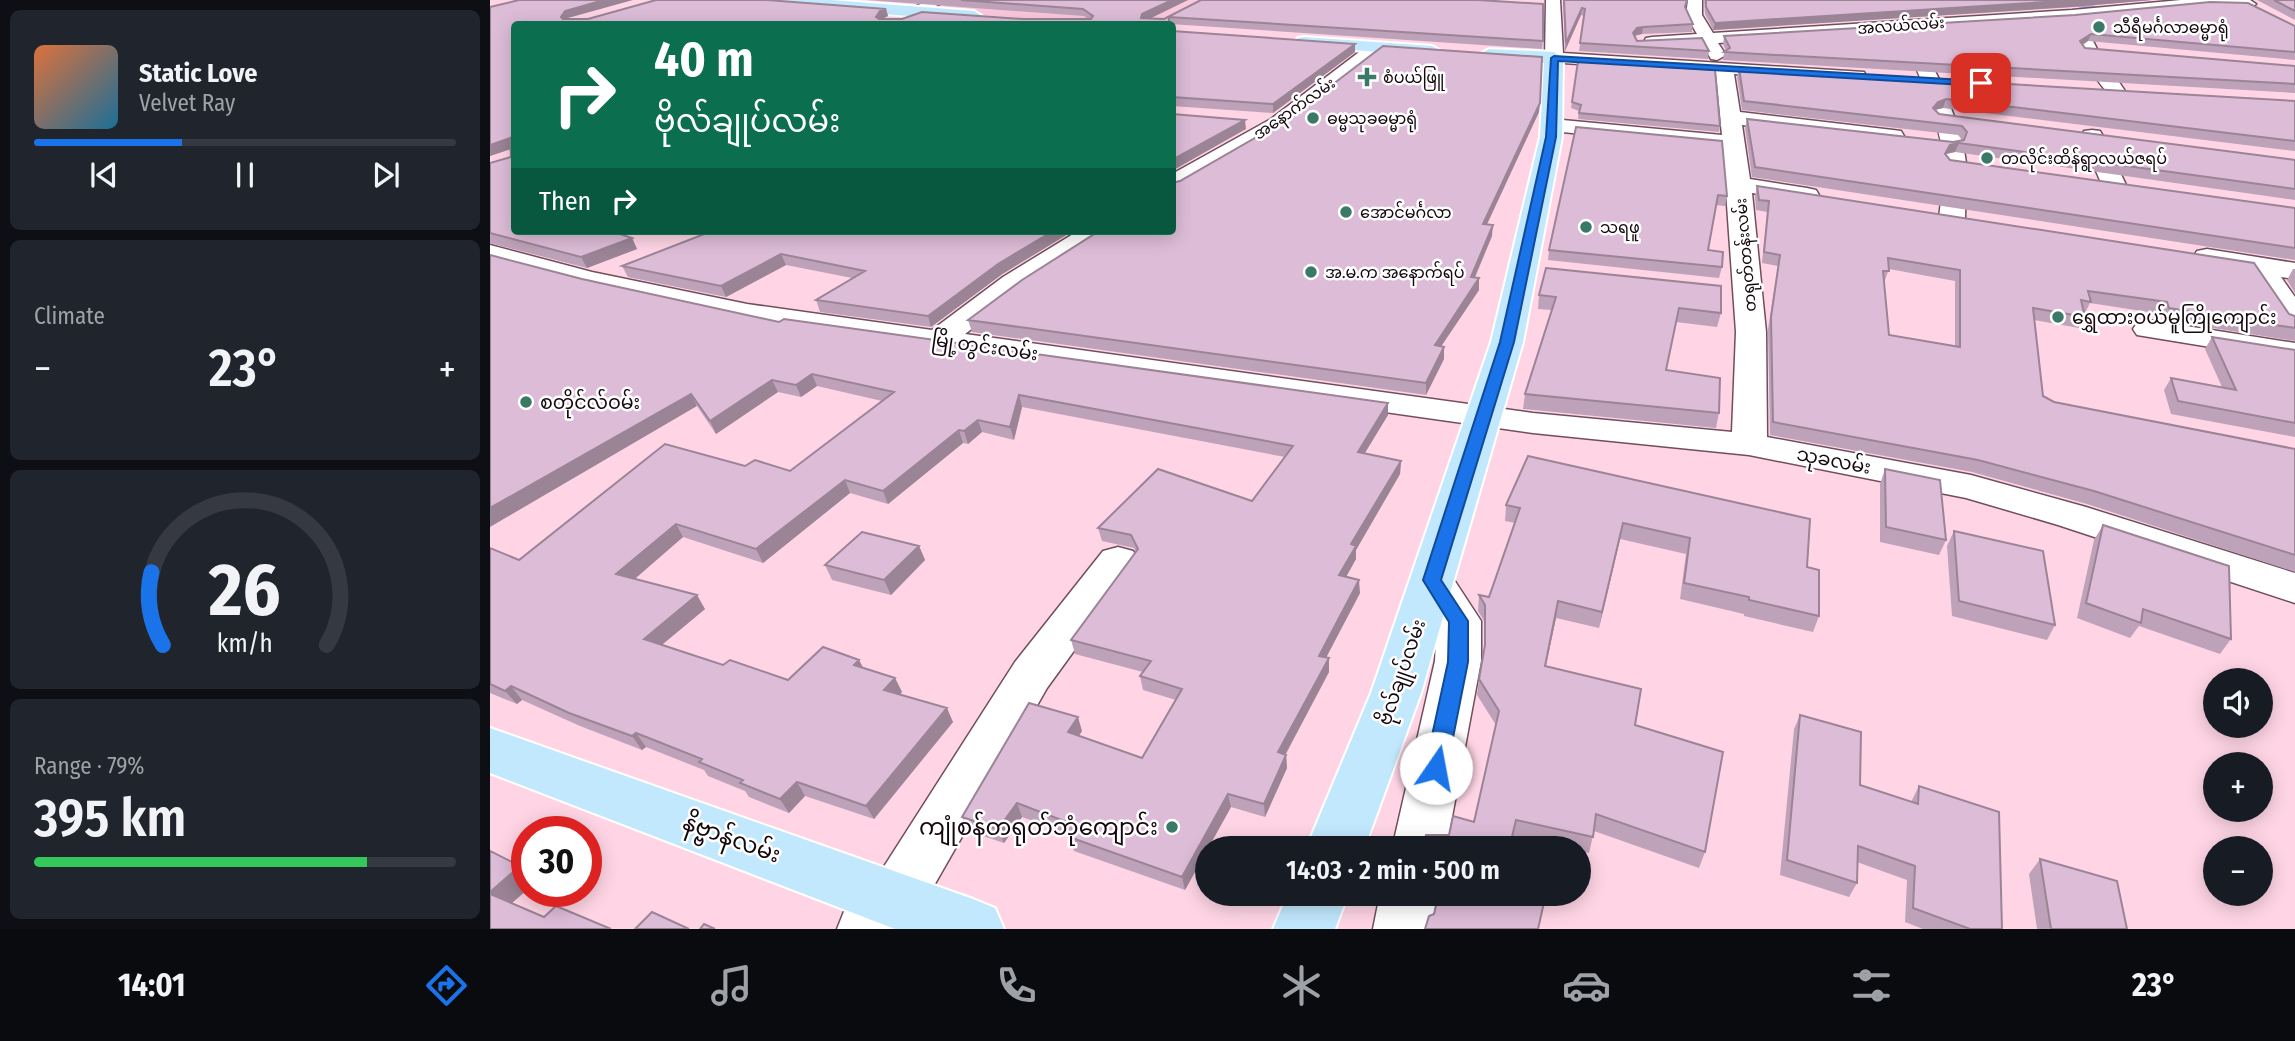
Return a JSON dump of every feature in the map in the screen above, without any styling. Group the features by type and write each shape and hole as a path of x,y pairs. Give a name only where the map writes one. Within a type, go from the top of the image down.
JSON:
{"main road":[{"path":"770,0 990,17"},
{"path":"1282,40 1445,51"},
{"path":"1472,53 1554,56"},
{"name":"ဗိုလ်ချုပ်လမ်း","path":"1340,836 1396,693 1507,342 1537,270 1552,125 1554,56"},
{"name":"နိဗ္ဗာန်လမ်း","path":"490,750 881,914 973,929"},
{"path":"1304,929 1313,906"}],"street":[{"path":"896,21 942,0"},
{"name":"တရုတ်တန်းလမ်း","path":"1695,0 1694,15 1717,52 1721,67 1739,184 1735,291 1751,332 1749,444"},
{"name":"အလယ်လမ်း","path":"1554,56 1623,44 1710,39 1901,18 2071,15 2202,1 2249,5"},
{"name":"ဗိုလ်ချုပ်လမ်း","path":"1549,3 1554,56"},
{"path":"2071,15 2088,49 2121,92 2088,90"},
{"path":"1901,18 1905,31 1916,47 1920,80 1943,117 1952,153 1952,219"},
{"name":"အနောက်လမ်း","path":"1176,182 1278,123 1377,47"},
{"path":"2088,49 2114,52"},
{"path":"1554,56 1873,76"},
{"path":"1920,80 1954,82"},
{"path":"1943,117 1970,120"},
{"path":"1238,120 1278,123"},
{"path":"1552,125 1916,139 1981,166"},
{"path":"2065,132 2119,139"},
{"path":"2092,136 2114,185"},
{"path":"2088,181 2140,188"},
{"path":"1739,184 1833,199"},
{"path":"1926,214 1979,223"},
{"path":"938,340 1013,283 1090,235"},
{"name":"မြို့တွင်းလမ်း","path":"490,253 589,279 747,313 1485,416"},
{"path":"2178,253 2295,271"},
{"path":"589,279 626,265"},
{"path":"2258,265 2295,318"},
{"path":"2148,329 2295,352"},
{"name":"သုခလမ်း","path":"1485,416 1749,444 1971,487 2072,516 2295,588"},
{"path":"881,914 1031,675 1118,561"},
{"path":"1422,836 1458,662 1459,621 1432,580"},
{"path":"1402,929 1407,906"}],"shaded area":[{"path":"961,0 1203,0 1156,21 1061,21 933,11"}],"building":[{"path":"519,0 604,0 565,11 561,17 588,19 656,0 767,0 886,9 880,11 876,17 879,19 902,19 922,12 1023,19 1091,19 1093,16 1083,9 961,0 1172,0 1142,14 1141,18 1164,19 1201,0 1478,0 1543,4 1543,41 1169,17 1169,21 511,21 511,157 510,138 490,145 490,7"},
{"path":"1564,0 1687,0 1685,7 1693,24 1643,27 1637,28 1633,33 1637,41 1702,38 1709,51 1580,43 1585,9 1582,8 1566,43"},
{"path":"1706,0 2077,0 1715,23 1706,7"},
{"path":"2274,0 2295,0 2295,11"},
{"path":"2210,2 2248,3 2295,26 2295,52 2091,34 2080,41 2085,48 2295,66 2295,84 1724,52 1730,48 1724,36 2075,15"},
{"path":"1176,31 1355,44 1273,104 1176,97"},
{"path":"1383,46 1542,57 1540,103 1483,224 1493,225 1471,277 1479,278 1435,345 1444,347 1426,383 968,320 1022,280 1093,235 1176,235 1176,182 1286,120"},
{"path":"1578,61 1715,70 1720,126 1579,113 1581,105 1572,102"},
{"path":"1739,68 2295,101 2295,141 1946,99 1933,108 1939,114 2295,160 2295,189 1959,143 1950,145 1945,154 1950,160 2295,208 2295,248 1755,167 1747,119 1953,142 1964,140 1967,132 1962,126 1744,101"},
{"path":"1176,114 1245,120 1176,158"},
{"path":"1576,127 1722,141 1727,196 1718,195 1708,250 1723,252 1722,267 1549,250"},
{"path":"511,157 511,235 623,235 632,238 581,257 490,233 490,163"},
{"path":"1757,186 2254,263 2289,314 2295,316 2295,328 2169,308 2167,302 2088,291 2091,302 2081,300 2085,317 2033,308 2043,396 2054,402 2295,449 2295,555 2094,491 1978,460 1773,422 1771,317 1780,255 1764,252 1769,201 1759,200","holes":["1888,258 1960,270 1960,347 1889,335 1883,271 1889,271"]},
{"path":"702,235 1046,235 998,264 928,316 816,300 865,271 781,254 721,286 622,266"},
{"path":"490,255 582,279 779,322 784,319 1388,403 1358,452 1401,461 1351,544 1356,546 1339,575 1359,580 1319,656 1329,658 1278,752 1286,755 1264,804 1228,794 1205,836 1195,836 1195,854 1182,877 1069,837 1077,826 1017,803 998,829 962,817 1029,703 1078,717 1068,732 1142,758 1182,689 1140,676 1151,661 1071,640 1138,549 1131,535 1098,528 1158,469 1252,501 1293,446 1019,395 1010,427 978,420 964,431 959,430 883,491 845,480 756,549 676,524 616,574 697,595 644,639 723,665 730,660 788,680 823,647 859,660 854,665 895,678 884,690 947,708 866,806 797,782 780,799 699,762 702,759 636,733 632,736 569,713 511,686 505,691 490,684 490,548 519,560 665,444 745,466 755,460 790,471 894,392 812,374 796,385 772,380 710,421 691,394 490,508"},
{"path":"1546,268 1721,286 1721,313 1679,308 1666,370 1720,378 1719,413 1525,394 1556,297 1539,295"},
{"path":"2212,337 2295,350 2295,423 2178,401 2171,378 2236,390"},
{"path":"1528,456 1810,519 1807,567 1819,570 1819,616 1684,583 1690,538 1623,523 1602,612 1558,601 1545,666 1641,689 1635,725 1723,752 1705,852 1596,814 1593,837 1516,820 1512,836 1426,836 1449,835 1453,816 1474,822 1499,711 1479,679 1485,645 1485,605 1479,595 1489,597 1520,508 1506,505"},
{"path":"1885,469 1940,480 1946,540 1886,527"},
{"path":"2103,525 2229,566 2231,639 2143,609 2141,623 2086,603"},
{"path":"1954,531 2043,551 2055,625 1959,601"},
{"path":"862,532 919,546 884,580 825,565"},
{"path":"1800,715 1861,732 1860,785 1918,804 1919,786 1999,812 2002,929 1970,929 1913,908 1915,866 1858,846 1857,883 1787,860"},
{"path":"490,851 511,862 511,874 490,892"},
{"path":"2040,859 2117,881 2127,929 2051,929"},
{"path":"490,894 511,903 511,907 521,907 544,917 558,907 611,929 490,929"},
{"path":"1436,906 1543,906 1538,929 1425,929 1429,916 1434,914"},
{"path":"652,912 689,929 635,929"},
{"path":"704,924 715,929 700,929"}],"waterway":[{"path":"2054,0 2110,11"}],"place":[{"name":"သီရီမင်္ဂလာဓမ္မာရုံ","path":"2099,27"},
{"name":"စံပယ်ဖြူ","path":"1367,77"},
{"name":"ဓမ္မသုခဓမ္မာရုံ","path":"1313,118"},
{"name":"တလိုင်းထိန်ရွာလယ်ဇရပ်","path":"1987,158"},
{"name":"အောင်မင်္ဂလာ","path":"1346,212"},
{"name":"သရဖူ","path":"1586,227"},
{"name":"အ.မ.က အနောက်ရပ်","path":"1311,272"},
{"name":"ရွှေထားဝယ်မူကြိုကျောင်း","path":"2058,317"},
{"name":"စတိုင်လ်ဝမ်း","path":"526,402"},
{"name":"ကျုံစန်တရုတ်ဘုံကျောင်း","path":"1172,827"}],"route":[{"path":"1436,768 1458,662 1459,621 1432,580 1507,342 1551,137 1554,58 1981,83"}]}
